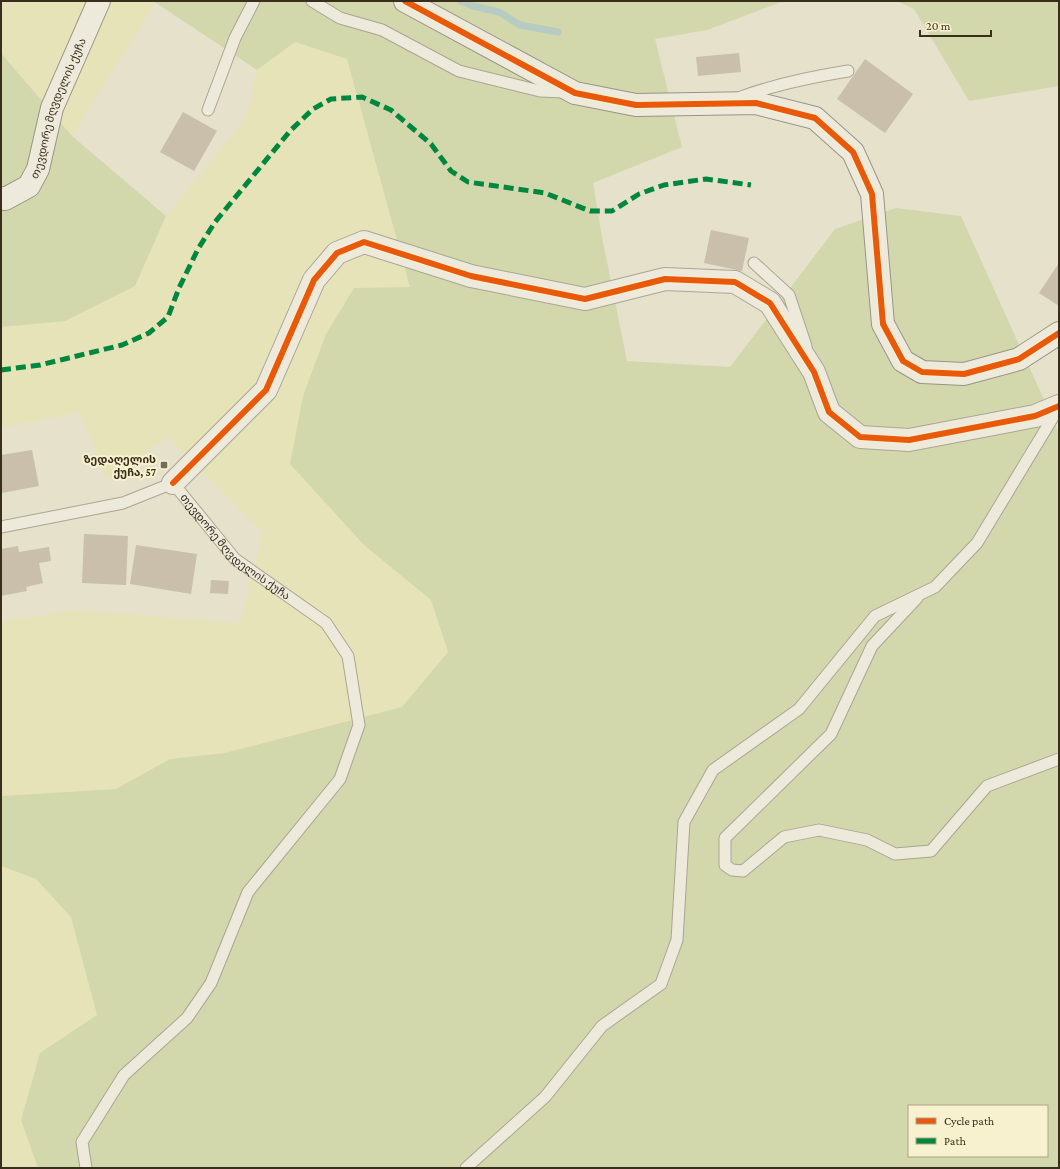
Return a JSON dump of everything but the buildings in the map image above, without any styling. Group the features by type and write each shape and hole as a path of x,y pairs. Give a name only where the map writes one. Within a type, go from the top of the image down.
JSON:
{"street":[{"name":"თევდორე მღვდელის ქუჩა","path":"1,198 5,199 29,186 38,170 52,108 100,1"},
{"path":"405,1 575,93 636,105 756,103 815,118 853,152 872,194 883,324 903,361 922,372 964,374 1019,359 1059,333"},
{"name":"თევდორე მღვდელის ქუჩა","path":"173,483 266,390 314,280 338,253 364,242 471,276 585,299 665,279 735,282 770,303 814,372 828,412 860,437 909,440 1034,416 1059,406"}],"lane":[{"path":"208,110 235,38 254,1"},
{"path":"312,1 340,18 382,30 459,71 540,91 575,93"},
{"path":"723,104 762,89 784,83 807,77 848,71"},
{"path":"754,263 789,295 814,372"},
{"path":"466,1168 545,1097 602,1026 661,984 677,940 684,822 713,770 799,709 875,616 935,587 977,543 1059,406"},
{"path":"1,527 123,503 173,483"},
{"name":"თევდორე მღვდელის ქუჩა","path":"86,1168 82,1142 124,1075 187,1018 199,1000 210,983 248,892 340,779 359,725 348,656 326,623 235,559 173,483"},
{"path":"920,594 872,646 831,734 725,838 724,865 732,870 743,871 784,837 819,830 867,840 895,854 930,851 987,786 1059,759"}],"shaded area":[{"path":"1,1 153,1 155,4 72,136 1,53"},
{"path":"295,42 347,59 410,288 364,545 431,600 448,652 402,707 225,753 170,759 116,789 1,796 1,622 74,610 240,623 263,533 168,437 107,480 80,412 1,428 1,327 65,321 135,286 166,216 246,118 257,70"},
{"path":"1,866 36,879 71,917 97,1015 40,1053 21,1120 38,1168 1,1168"}],"green space":[{"path":"153,1 784,1 707,30 655,39 682,147 593,183 602,237 627,361 730,367 835,229 896,208 961,216 1059,433 1059,1168 38,1168 21,1120 40,1053 97,1015 71,917 36,879 1,866 1,796 116,789 170,759 225,753 402,707 448,652 431,600 364,545 290,464 303,396 326,334 354,288 410,287 347,59 295,42 257,70"},
{"path":"897,1 1059,1 1059,86 969,101 914,9"},
{"path":"1,53 72,136 166,216 135,286 65,321 1,327"}],"waterway":[{"path":"461,1 473,6 499,12 520,25 558,32"}],"marked path":[{"path":"1,370 40,365 122,345 149,333 168,317 179,288 198,249 215,222 290,131 313,109 331,99 362,97 391,110 431,144 451,171 468,182 545,193 590,211 612,211 639,194 664,185 706,179 751,185"}],"cycle path":[{"path":"405,1 575,93 636,105 756,103 815,118 853,152 872,194 883,324 903,361 922,372 964,374 1019,359 1059,333"},
{"path":"173,483 266,390 314,280 337,253 364,242 471,276 585,299 665,279 735,282 770,303 814,372 829,412 860,437 909,440 1035,416 1059,406"}],"place":[{"name":"ზედაღელის ქუჩა, 57","path":"164,465"}]}
